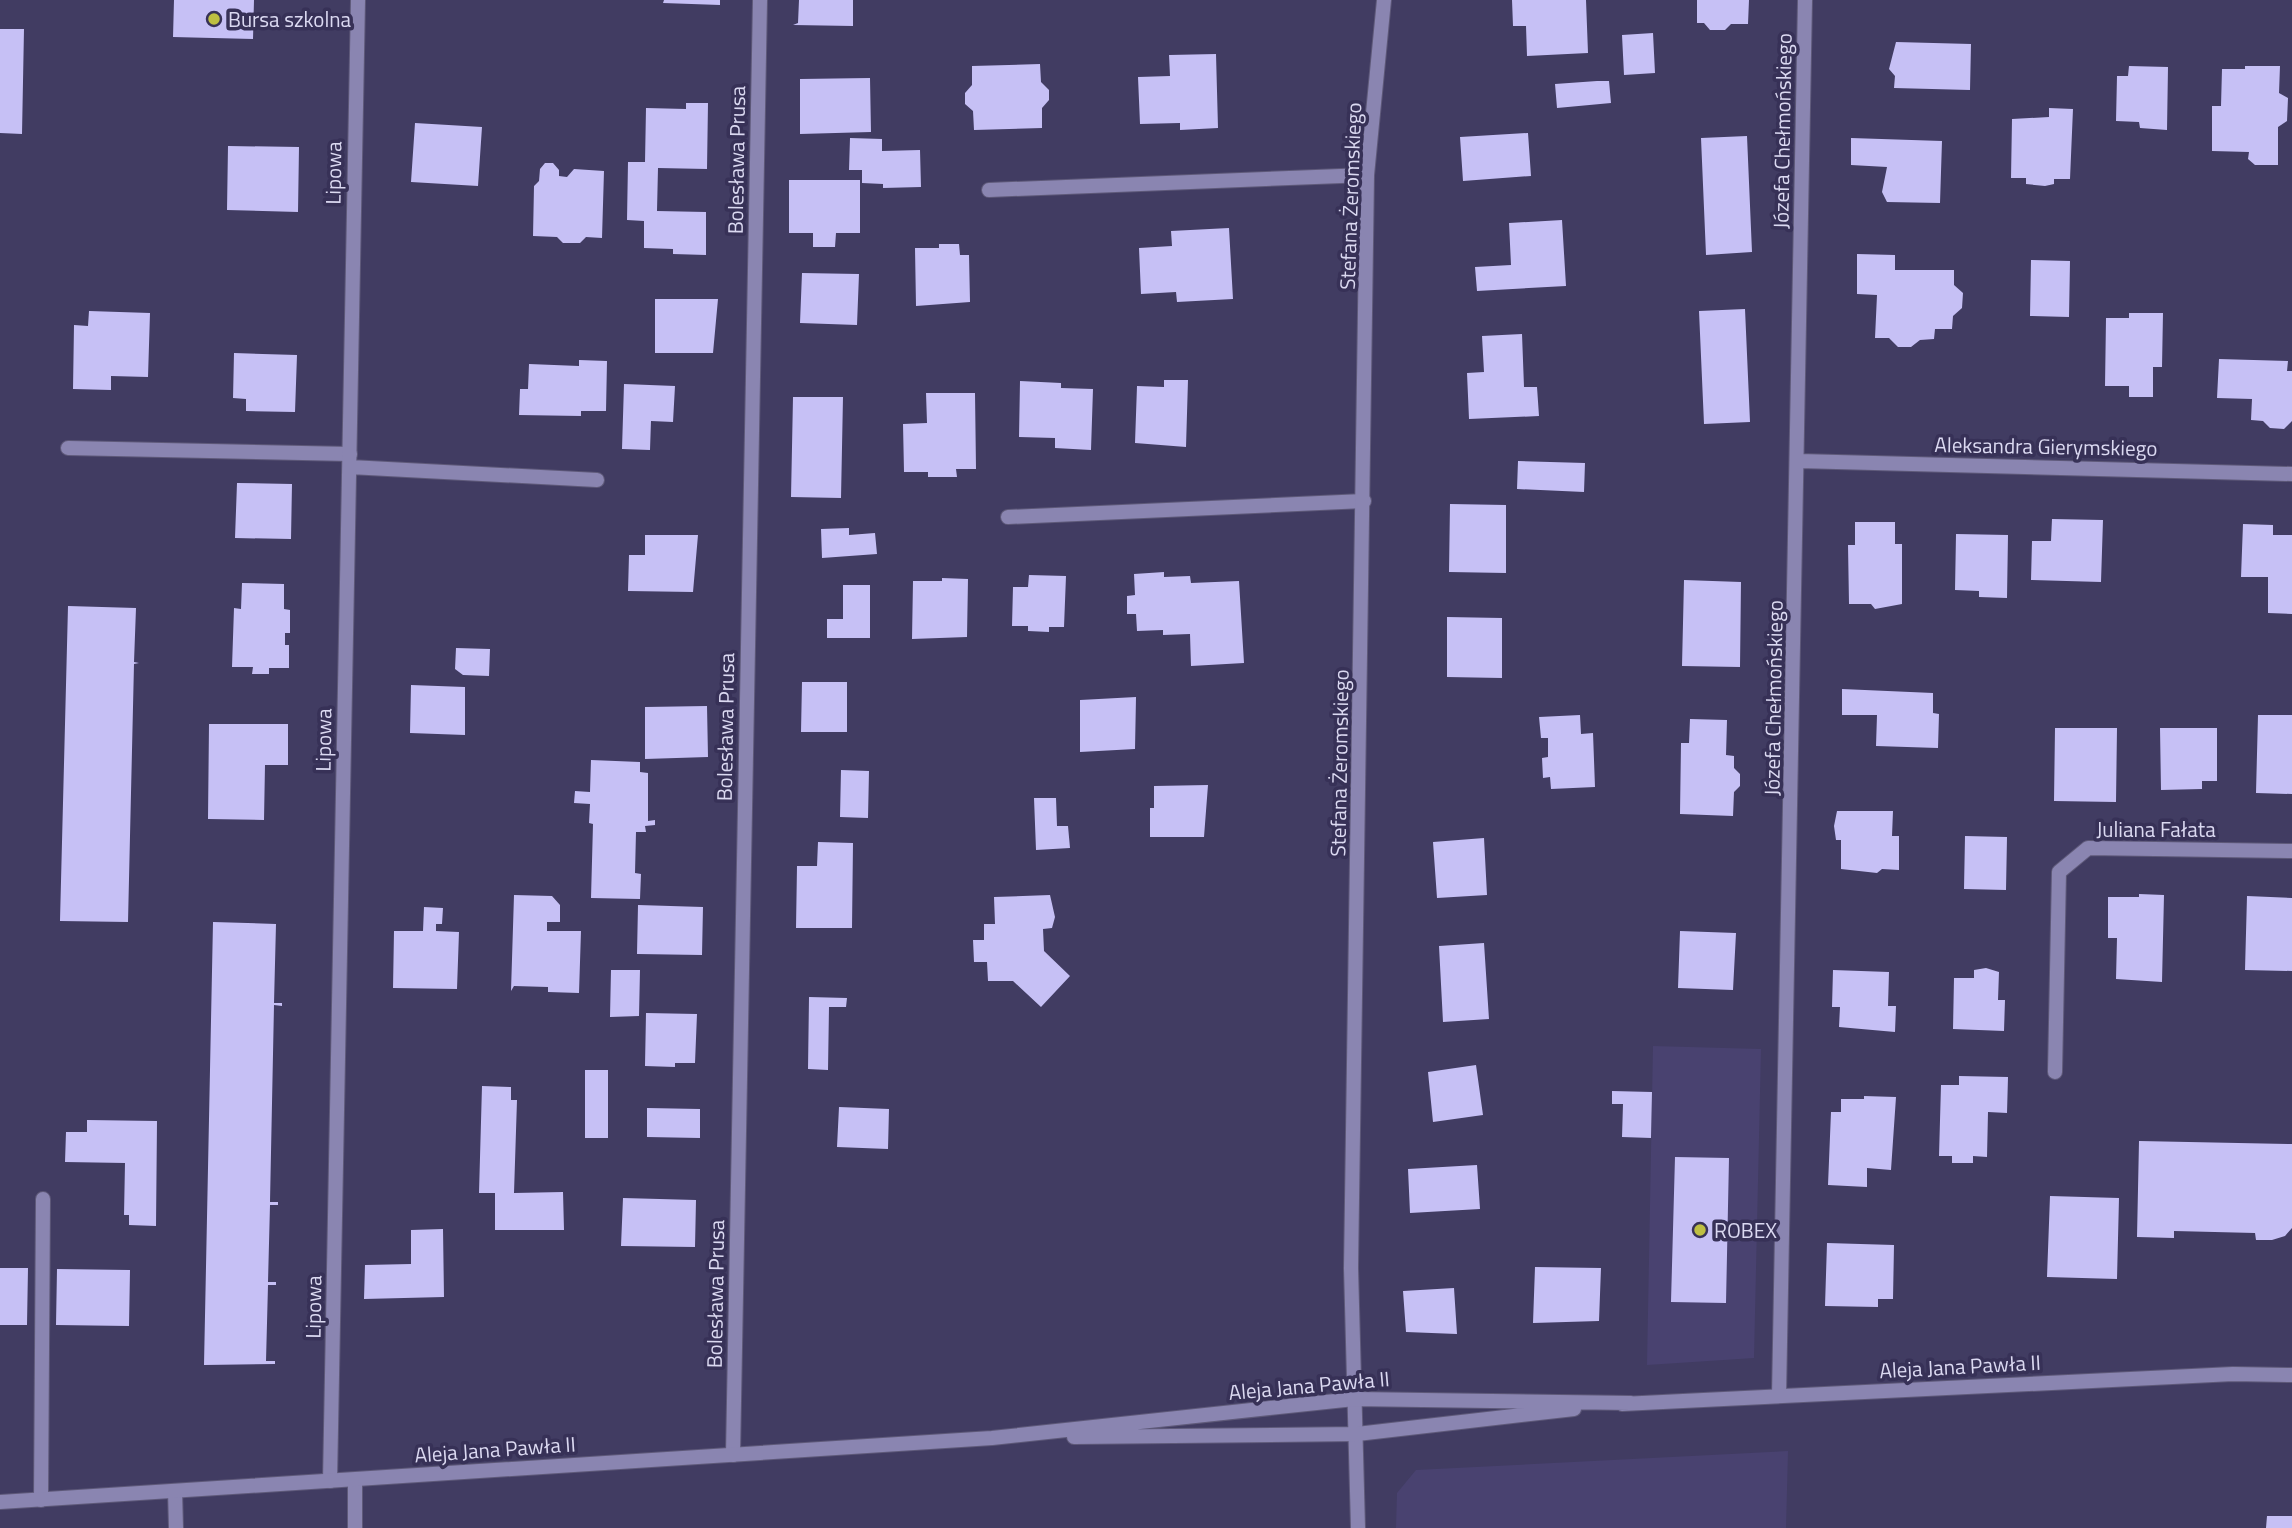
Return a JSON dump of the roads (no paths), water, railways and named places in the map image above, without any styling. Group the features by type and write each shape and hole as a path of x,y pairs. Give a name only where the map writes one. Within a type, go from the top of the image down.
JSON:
{"street":[{"name":"Lipowa","path":"330,1481 358,0"},
{"name":"Bolesława Prusa","path":"733,1455 760,0"},
{"name":"Stefana Żeromskiego","path":"1358,1528 1351,1268 1367,174 1384,0"},
{"name":"Józefa Chełmońskiego","path":"1779,1396 1805,0"},
{"path":"989,190 1367,174"},
{"path":"68,448 350,461 597,480"},
{"name":"Aleksandra Gierymskiego","path":"1798,461 2292,474"},
{"path":"1008,517 1364,501"},
{"name":"Juliana Fałata","path":"2055,1072 2059,872 2088,848 2292,850"},
{"path":"41,1500 43,1199"},
{"name":"Aleja Jana Pawła II","path":"0,1502 992,1438 1354,1399 1631,1403 2219,1375 2292,1375"},
{"name":"Aleja Jana Pawła II","path":"992,1438 1357,1434 1631,1403"},
{"path":"355,1480 355,1528"},
{"path":"175,1491 176,1528"}],"place":[{"name":"Bursa szkolna","path":"214,19"},
{"name":"ROBEX","path":"1700,1230"}]}
